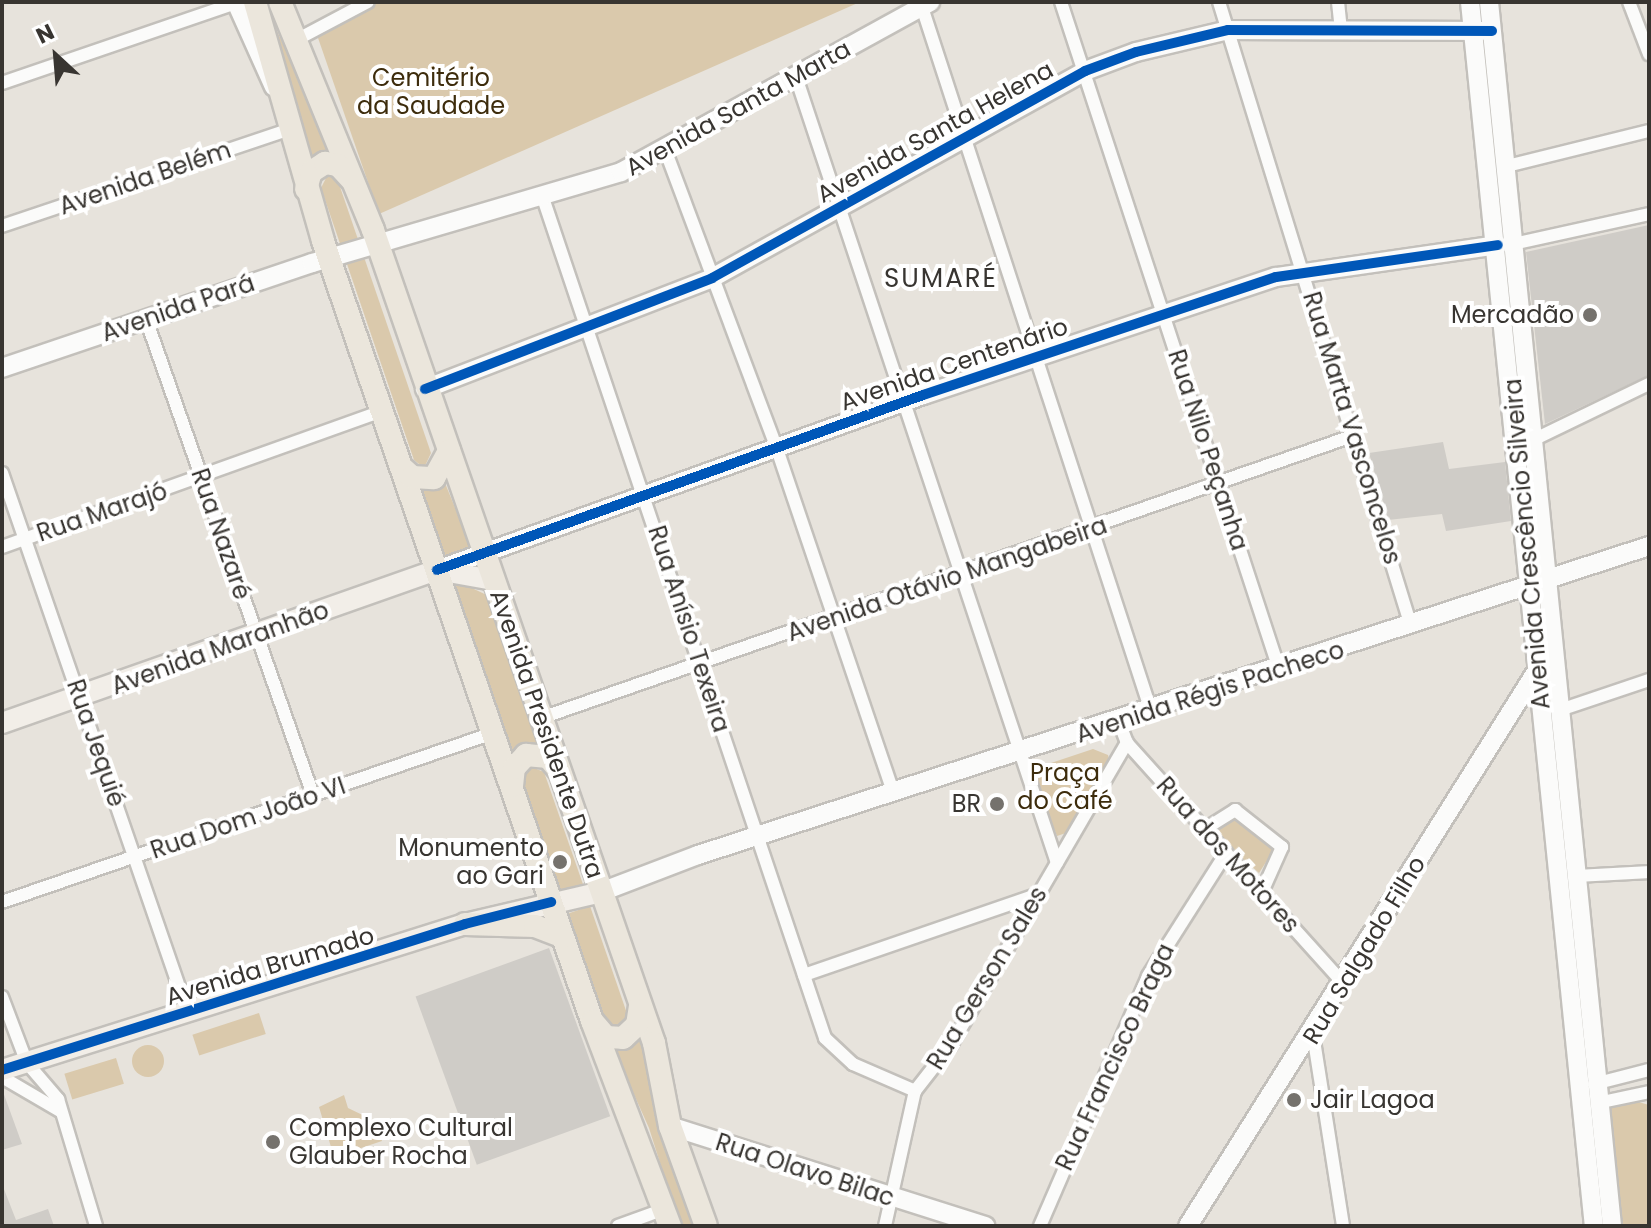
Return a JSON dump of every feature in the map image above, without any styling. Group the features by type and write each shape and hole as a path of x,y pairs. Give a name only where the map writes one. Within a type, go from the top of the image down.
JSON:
{"highway":[{"path":"255,2 275,88 306,189 592,1021 668,1218"},
{"path":"280,2 352,180"},
{"path":"306,189 311,172 325,163 338,165 352,180"},
{"name":"Avenida Presidente Dutra","path":"352,180 560,771 609,888 670,1126 706,1226"},
{"path":"401,467 412,477 434,478 449,451"},
{"path":"512,789 514,768 526,755 548,757 560,771"},
{"path":"465,924 535,926 563,937"},
{"path":"592,1021 606,1037 623,1038 637,1025 640,1004"}],"main road":[{"path":"437,570 493,580"},
{"name":"Avenida Maranhão","path":"2,723 437,570"},
{"name":"Avenida Brumado","path":"2,1070 465,924 609,888"}],"street":[{"path":"2,83 236,2 275,88"},
{"path":"287,2 296,36 368,2"},
{"path":"333,2 333,17"},
{"name":"Rua Nilo Peçanha","path":"1061,2 1279,669"},
{"name":"Rua Marta Vasconcelos","path":"1219,2 1306,273 1411,626"},
{"path":"1338,2 1341,31"},
{"name":"Avenida Crescêncio Silveira","path":"1470,2 1482,31 1503,167 1511,405 1563,709 1601,1082 1612,1226"},
{"name":"Avenida Crescêncio Silveira","path":"1489,2 1482,31 1505,245 1535,439 1540,585 1536,672 1543,713 1594,1226"},
{"path":"1629,2 1649,54"},
{"path":"926,4 1033,358 1151,711"},
{"name":"Avenida Santa Marta","path":"355,251 542,195 666,152 926,4"},
{"name":"Avenida Santa Helena","path":"425,389 712,278 1085,71 1228,30 1482,31"},
{"path":"796,77 844,207 1019,754 1057,863"},
{"name":"Avenida Belém","path":"2,226 287,130"},
{"path":"1503,167 1649,131"},
{"path":"666,152 776,446 893,791"},
{"name":"Rua Anísio Texeira","path":"542,195 804,975 836,1054 915,1091"},
{"path":"1505,245 1649,214"},
{"name":"Avenida Centenário","path":"437,570 644,492 1164,312 1306,273 1505,245"},
{"name":"Avenida Pará","path":"2,368 355,251"},
{"name":"Rua Nazaré","path":"146,319 313,795"},
{"path":"1516,444 1535,439 1649,384"},
{"path":"1511,405 1532,404"},
{"name":"Rua Marajó","path":"2,547 382,411"},
{"name":"Avenida Otávio Mangabeira","path":"541,718 963,575 1218,481 1352,436"},
{"name":"Rua Jequié","path":"2,473 188,1013"},
{"name":"Avenida Régis Pacheco","path":"609,888 893,791 1019,754 1540,585 1647,546"},
{"name":"Rua Salgado Filho","path":"1188,1226 1313,1034 1536,672"},
{"path":"1543,713 1649,680"},
{"name":"Rua dos Motores","path":"1119,722 1127,743 1344,984"},
{"name":"Rua Dom João VI","path":"2,902 493,733"},
{"name":"Rua Gerson Sales","path":"885,1226 915,1091 951,1045 1127,743"},
{"path":"1205,829 1235,810 1282,847 1284,855 1262,892"},
{"name":"Rua Francisco Braga","path":"1040,1226 1148,976 1226,853"},
{"path":"1578,876 1649,872"},
{"path":"804,975 1039,894"},
{"path":"2,997 27,1063 50,1084 96,1226"},
{"path":"1313,1034 1343,1226"},
{"path":"1578,1087 1649,1070"},
{"path":"2,1077 60,1111"},
{"path":"1602,1102 1649,1092"},
{"name":"Rua Olavo Bilac","path":"670,1126 986,1226"},
{"path":"618,1226 668,1218"}],"green space":[{"name":"Cemitério da Saudade","path":"375,2 860,2 379,214 317,35"},
{"path":"273,23 333,147 307,158 290,101"},
{"path":"329,172 337,178 431,453 424,468 414,460 321,188"},
{"path":"445,483 473,552 443,563 418,491"},
{"path":"446,576 491,597 540,742 510,753"},
{"name":"Praça do Café","path":"1093,749 1108,755 1110,763 1066,833 1057,836 1030,770"},
{"path":"529,766 544,772 586,893 558,898 518,785"},
{"path":"1231,815 1275,848 1259,873 1214,833"},
{"path":"590,906 630,1021 602,1031 563,915"},
{"path":"259,1013 266,1034 199,1056 192,1035"},
{"path":"642,1039 695,1226 680,1226 649,1128 615,1052"},
{"path":"148,1045 159,1050 164,1061 159,1072 148,1077 137,1072 132,1061 137,1050"},
{"path":"116,1058 124,1084 72,1100 64,1074"},
{"path":"344,1095 348,1108 375,1121 382,1141 334,1157 319,1107"},
{"path":"1628,1099 1649,1105 1649,1226 1618,1226 1607,1120 1609,1108"}],"building":[{"name":"Mercadão","path":"1649,225 1649,375 1545,424 1526,252"},
{"path":"1443,442 1449,469 1505,462 1511,521 1446,531 1442,514 1388,520 1369,453"},
{"path":"549,948 610,1116 477,1165 416,997"},
{"path":"2,1089 22,1144 2,1150"},
{"path":"2,1184 16,1220 48,1209 54,1226 2,1226"}],"cycle path":[{"path":"425,389 712,278 1085,71 1136,52 1228,30 1492,31"},
{"path":"437,570 923,395 1276,277 1498,245"},
{"path":"2,1070 465,924 551,902"}],"place":[{"name":"Mercadão","path":"1590,315"},
{"name":"BR","path":"997,804"},
{"name":"Monumento ao Gari","path":"560,862"},
{"name":"Jair Lagoa","path":"1294,1100"},
{"name":"Complexo Cultural Glauber Rocha","path":"273,1142"}],"district":[{"name":"SUMARÉ","path":"941,279"}]}
